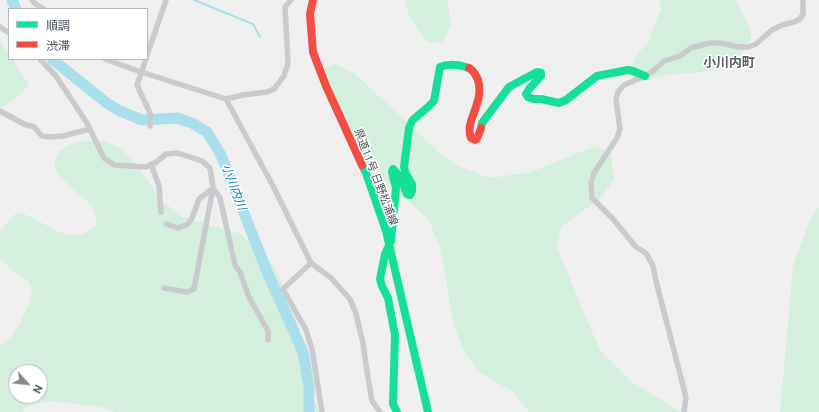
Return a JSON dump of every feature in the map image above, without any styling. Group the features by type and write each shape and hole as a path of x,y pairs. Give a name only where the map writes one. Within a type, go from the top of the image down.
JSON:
{"street":[{"path":"32,0 43,8"},
{"path":"148,52 166,0"},
{"path":"108,60 141,72 226,98 267,92 274,89 284,76 288,63 286,7 291,0"},
{"name":"県道11号 日野松浦線","path":"313,0 310,14 314,52 326,86 366,173 386,232 428,412"},
{"path":"684,412 686,398 653,266 646,253 636,247 613,219 592,198 591,183 594,173 617,138 620,129 616,100 618,92 624,84 645,76 664,61 680,56 691,48 710,43 721,43 739,47 748,47 756,44 772,30 800,19 803,14 803,0"},
{"path":"41,60 56,76 88,123 104,158 114,165 146,167 155,163 166,154 178,153 202,161 210,168 214,188 220,198 235,265 240,272 249,297 268,331 268,340"},
{"path":"146,60 137,85 150,113 150,126"},
{"path":"397,412 393,404 395,335 388,298 380,279 385,254 391,241 396,188 392,172 393,170 397,172 402,180 407,194 410,196 413,187 404,168 408,133 411,123 431,106 434,101 440,67 444,64 467,68 472,70 476,76 480,87 480,95 469,128 469,135 475,140 477,139 482,123 509,87 538,72 541,73 541,76 529,89 526,94 528,97 559,103 566,100 597,76 628,70 645,76"},
{"path":"226,98 273,186 311,263 331,278 350,299 356,314 363,343 372,401 380,412"},
{"path":"0,111 24,124 34,127 42,136 50,138 90,129"},
{"path":"151,164 159,186 161,212"},
{"path":"166,224 178,228 188,224 192,218 199,199 214,188"},
{"path":"164,288 188,292 194,289 214,188"},
{"path":"311,263 283,289 306,330 312,349 322,412"}],"green space":[{"path":"405,0 447,0 451,24 443,42 428,43 410,17"},
{"path":"658,0 736,0 750,29 751,38 745,49 731,64 702,72 666,75 644,81 633,79 631,70 635,57 649,41 661,10"},
{"path":"0,41 8,52 8,60 14,60 29,85 0,110"},
{"path":"335,64 354,73 441,154 458,166 490,178 531,172 590,148 599,147 611,153 614,179 602,197 561,227 557,247 600,351 632,382 681,412 529,412 513,392 481,373 464,352 454,325 440,248 429,220 357,155 322,76 325,68"},
{"path":"81,141 108,142 120,148 134,162 162,201 183,217 241,234 267,258 275,269 292,304 301,337 301,365 306,388 320,412 116,412 100,407 48,401 48,364 8,364 8,404 37,404 30,406 21,412 0,412 0,345 10,338 19,325 30,302 32,288 26,279 12,270 0,259 0,231 17,212 65,234 80,235 89,231 96,225 96,218 92,206 58,175 55,167 55,160 59,151 71,144"},
{"path":"819,207 819,412 780,412 793,266 812,215"}],"waterway":[{"name":"小川内川","path":"12,0 16,8"},
{"path":"194,0 253,24 260,37"},
{"name":"小川内川","path":"53,60 108,104 120,111 142,120 177,118 192,123 207,132 221,155 268,274 303,352 309,387 309,412"}],"traffic: fast":[{"path":"397,412 393,404 395,335 388,298 380,279 385,254 391,241 396,188 392,172 393,169 398,174 407,194 410,195 412,191 412,184 404,167 409,128 412,121 434,101 440,67 454,65 469,68"},
{"path":"481,128 482,123 509,87 537,72 541,73 541,76 529,89 526,94 528,97 559,103 566,100 597,76 628,70 645,76"},
{"path":"362,165 386,231 428,412"}],"traffic: jam":[{"path":"313,0 310,14 313,52 326,86 362,165"},
{"path":"469,68 474,72 478,80 479,88 479,96 470,125 471,138 475,140 477,139 481,128"}],"district":[{"name":"小川内町","path":"729,63"}]}
